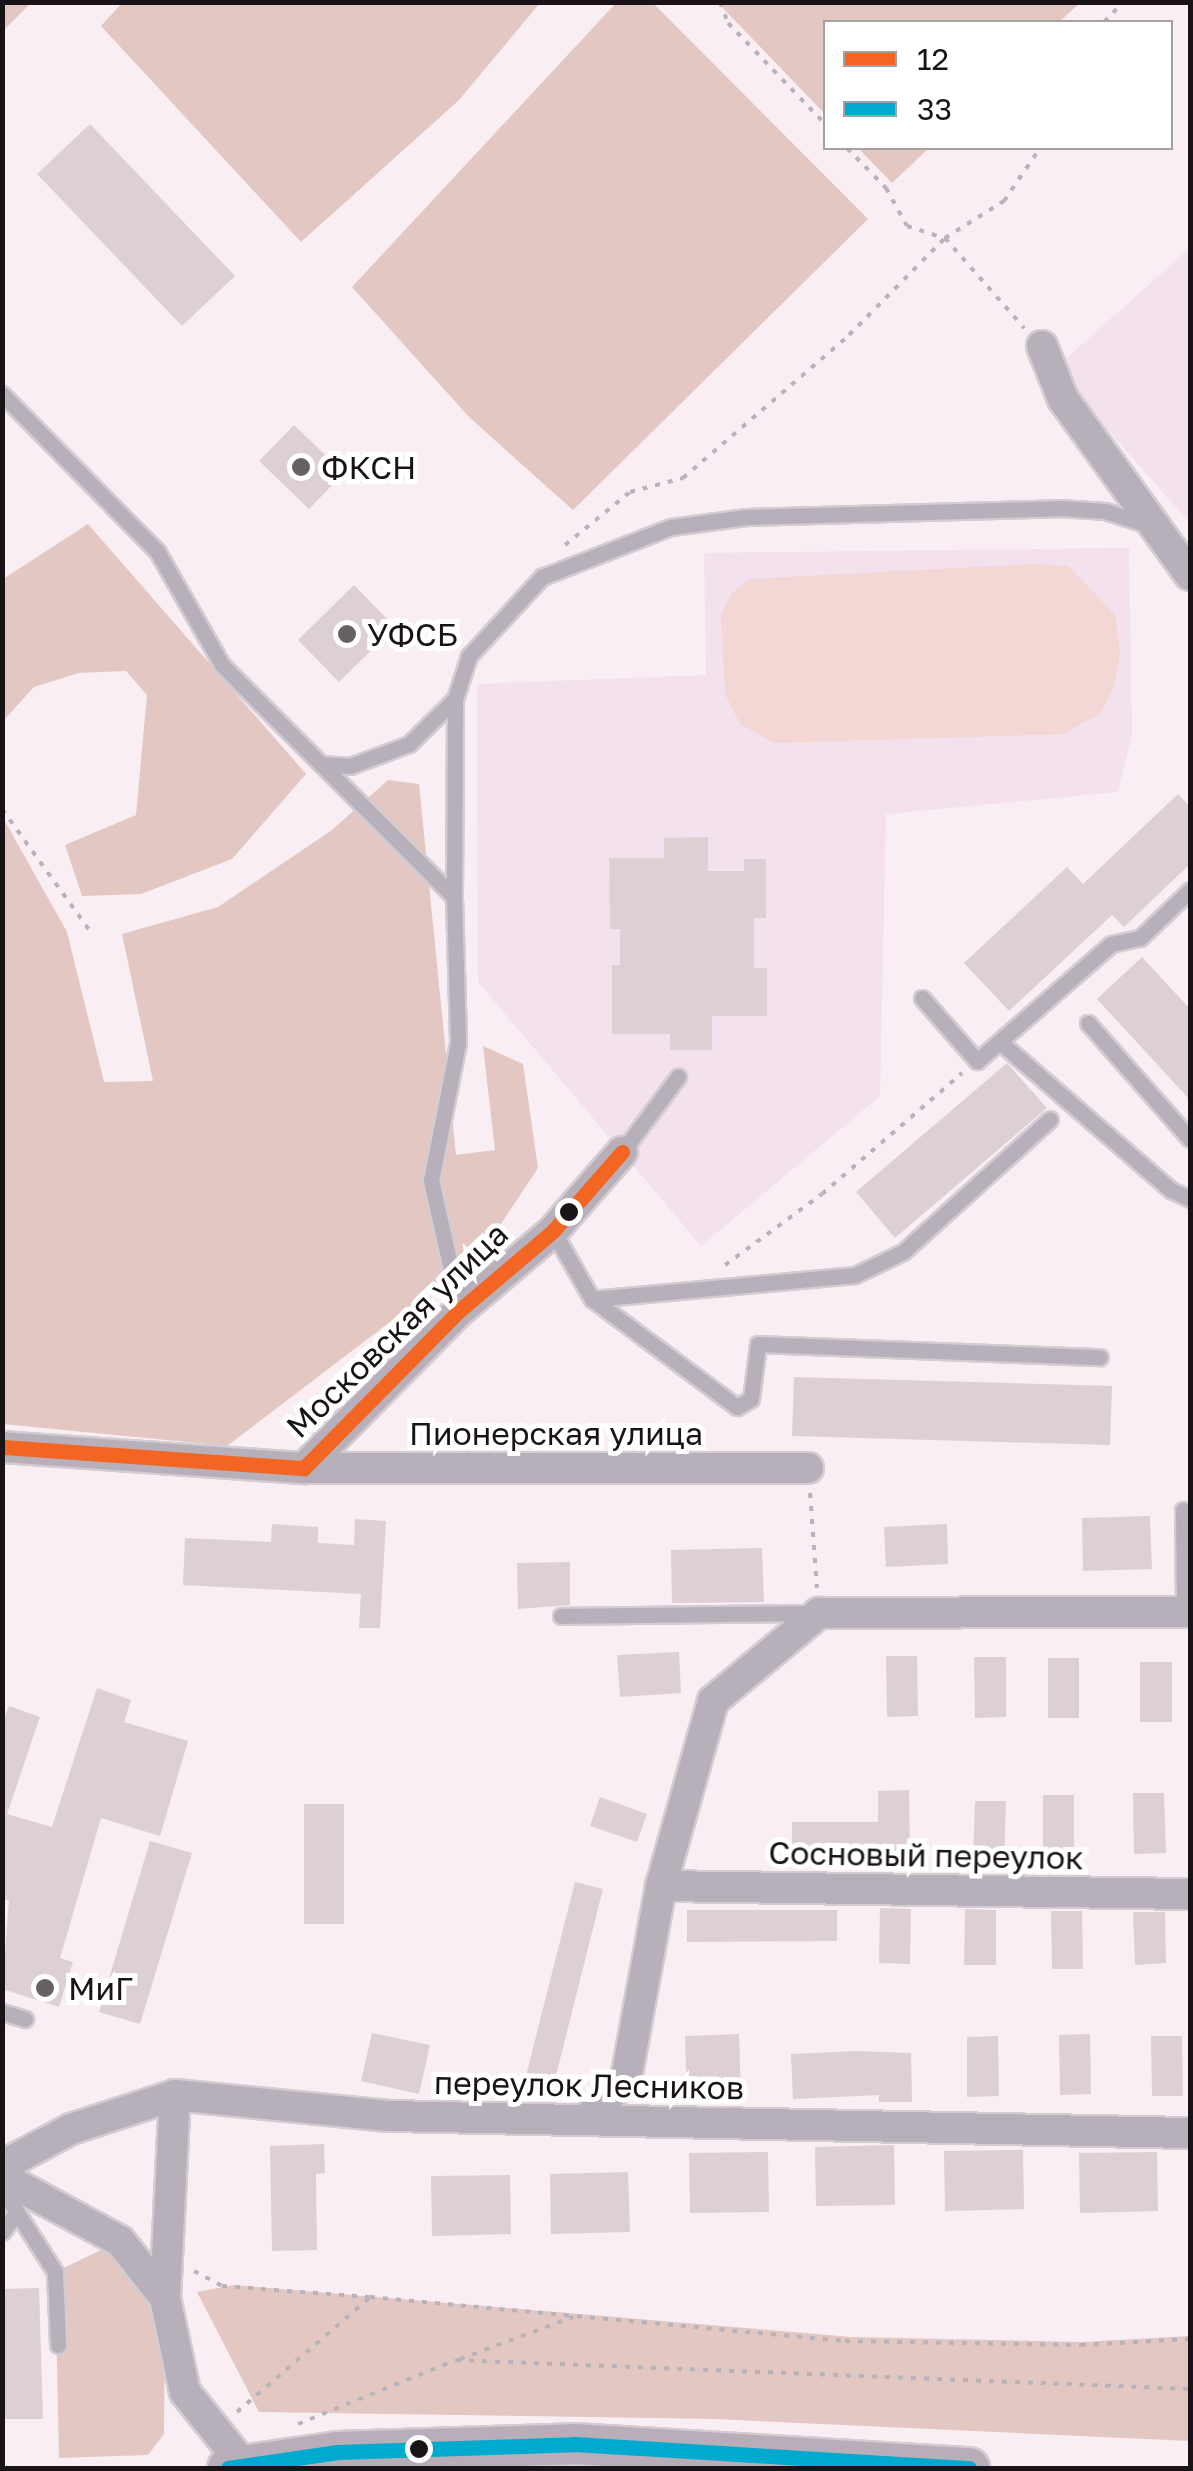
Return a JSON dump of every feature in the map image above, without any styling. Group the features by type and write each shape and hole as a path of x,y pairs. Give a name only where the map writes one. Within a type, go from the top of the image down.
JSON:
{"main road":[{"path":"222,2450 245,2467 338,2452 574,2444 969,2468"}],"street":[{"path":"1042,346 1063,399 1190,576"},
{"name":"Московская улица","path":"2,1447 304,1468 460,1310 553,1230 622,1152"},
{"name":"Пионерская улица","path":"304,1468 808,1468"},
{"path":"588,2118 626,2078 661,1886 712,1700 819,1613 1187,1612"},
{"name":"Сосновый переулок","path":"661,1886 1190,1894"},
{"path":"176,2095 166,2298 185,2392 222,2450"},
{"name":"переулок Лесников","path":"2,2166 71,2129 176,2095 389,2116 1190,2133"},
{"path":"2,2177 120,2242 166,2298"}],"lane":[{"path":"2,394 157,551 222,665 454,897"},
{"path":"460,1310 430,1180 458,1043 455,700 468,656 511,604 542,577 671,527 746,517 1060,508 1105,511 1157,527"},
{"path":"321,764 350,766 409,744 455,700"},
{"path":"922,998 977,1060 1111,944 1140,938 1190,890"},
{"path":"1088,1022 1190,1138"},
{"path":"1000,1042 1172,1190 1190,1199"},
{"path":"622,1152 678,1078"},
{"path":"592,1298 855,1275 902,1252 1050,1119"},
{"path":"553,1230 592,1298 736,1408 751,1398 758,1344 1100,1357"},
{"path":"1183,1510 1187,1612"},
{"path":"561,1616 819,1613"},
{"path":"2,2012 25,2019"},
{"path":"2,2189 55,2272 58,2346"},
{"path":"2,2232 17,2212"}],"path":[{"path":"720,2 728,23 823,122"},
{"path":"849,150 886,188 906,226 945,238 1042,346"},
{"path":"542,577 576,530 630,492 683,478 850,335 945,238 1004,201 1039,150"},
{"path":"2,810 90,931"},
{"path":"710,1271 822,1194 977,1060"},
{"path":"808,1468 819,1613"},
{"path":"167,2257 222,2286 845,2341 1081,2345 1190,2338"},
{"path":"222,2450 370,2297"},
{"path":"290,2427 579,2315"},
{"path":"456,2360 1190,2389"}],"shaded area":[{"path":"3,2 31,3 3,31"},
{"path":"123,2 540,3 459,100 301,242 101,26"},
{"path":"616,3 653,3 868,219 573,510 469,417 352,287"},
{"path":"718,3 1080,3 1061,20 823,20 823,112"},
{"path":"860,150 927,150 892,183"},
{"path":"1190,248 1190,523 1054,369"},
{"path":"88,524 306,774 232,859 141,894 82,896 65,845 136,815 147,695 126,671 79,673 34,687 3,721 3,579"},
{"path":"1129,548 1132,734 1118,792 886,814 880,1096 701,1246 478,982 477,684 706,675 704,553"},
{"path":"1033,564 1069,566 1115,615 1120,653 1114,686 1100,714 1063,734 775,743 740,724 725,694 721,614 732,593 750,579"},
{"path":"388,780 419,784 456,1155 495,1150 483,1046 523,1064 538,1168 483,1251 227,1446 3,1424 2,816 67,932 104,1082 153,1081 122,934 218,907 332,830"},
{"path":"120,2241 165,2298 164,2434 148,2455 59,2458 55,2272"},
{"path":"234,2285 852,2337 1081,2342 1190,2336 1190,2441 716,2419 259,2412 197,2292"}],"building":[{"path":"90,124 235,276 182,326 37,174"},
{"name":"ФКСН","path":"294,425 344,473 309,509 259,461"},
{"name":"УФСБ","path":"354,585 395,627 339,682 298,640"},
{"path":"1178,794 1190,807 1190,864 1124,927 1112,915 1009,1011 964,963 1067,867 1083,884"},
{"path":"708,837 708,871 744,871 744,859 766,859 766,918 754,918 754,968 767,968 767,1016 712,1016 712,1050 670,1050 670,1034 612,1034 612,965 620,965 620,929 610,929 609,858 664,858 664,838"},
{"path":"1142,957 1190,1009 1190,1100 1097,999"},
{"path":"1007,1063 1047,1108 895,1238 856,1192"},
{"path":"794,1377 1112,1386 1110,1445 792,1436"},
{"path":"1150,1516 1152,1569 1083,1571 1082,1518"},
{"path":"355,1519 386,1521 380,1628 359,1628 361,1594 183,1585 185,1538 271,1542 272,1524 318,1527 318,1543 354,1545"},
{"path":"947,1524 948,1564 886,1567 884,1527"},
{"path":"762,1548 764,1602 672,1603 671,1550"},
{"path":"570,1562 570,1605 518,1609 517,1563"},
{"path":"679,1652 681,1693 620,1697 617,1655"},
{"path":"886,1656 917,1656 918,1716 887,1717"},
{"path":"974,1657 1006,1657 1006,1717 975,1718"},
{"path":"1048,1658 1079,1658 1079,1718 1048,1718"},
{"path":"1140,1662 1172,1662 1172,1722 1140,1722"},
{"path":"97,1688 131,1700 124,1722 188,1741 160,1836 101,1818 60,1958 73,1962 59,2007 2,1989 9,1900 2,1899 2,1724 9,1706 40,1717 7,1814 52,1827"},
{"path":"909,1790 910,1851 792,1853 792,1822 878,1822 878,1791"},
{"path":"1133,1793 1164,1793 1166,1853 1134,1854"},
{"path":"1043,1795 1074,1795 1074,1855 1043,1855"},
{"path":"600,1797 647,1814 637,1842 590,1826"},
{"path":"975,1801 1006,1801 1004,1862 973,1861"},
{"path":"304,1804 344,1804 344,1924 304,1924"},
{"path":"150,1841 192,1853 140,2024 99,2012"},
{"path":"575,1882 603,1889 553,2087 525,2080"},
{"path":"880,1908 911,1909 910,1964 879,1963"},
{"path":"965,1909 996,1910 996,1965 964,1965"},
{"path":"687,1910 837,1910 837,1941 687,1942"},
{"path":"1051,1911 1082,1911 1083,1969 1052,1969"},
{"path":"1133,1912 1165,1912 1166,1963 1135,1965"},
{"path":"372,2033 430,2045 419,2094 361,2081"},
{"path":"739,2034 741,2097 687,2099 685,2036"},
{"path":"1090,2034 1091,2094 1060,2095 1059,2035"},
{"path":"998,2036 999,2096 967,2097 967,2037"},
{"path":"1151,2036 1182,2036 1183,2096 1152,2096"},
{"path":"911,2053 912,2102 879,2102 879,2095 793,2099 791,2054"},
{"path":"324,2144 325,2173 316,2174 317,2250 272,2251 270,2146"},
{"path":"894,2145 895,2205 816,2206 815,2147"},
{"path":"1023,2150 1024,2209 945,2211 944,2151"},
{"path":"768,2152 769,2212 690,2213 689,2153"},
{"path":"1157,2152 1158,2211 1080,2213 1079,2153"},
{"path":"628,2172 630,2232 551,2234 550,2174"},
{"path":"510,2175 511,2234 432,2236 431,2176"},
{"path":"39,2288 43,2419 2,2419 2,2289"}],"transit line":[{"name":"12","path":"2,1447 304,1468 460,1310 553,1231 622,1152"},
{"name":"33","path":"228,2468 338,2452 574,2444 969,2468"}],"place":[{"name":"ФКСН","path":"301,467"},
{"name":"УФСБ","path":"347,634"},
{"name":"МиГ","path":"45,1988"}]}
